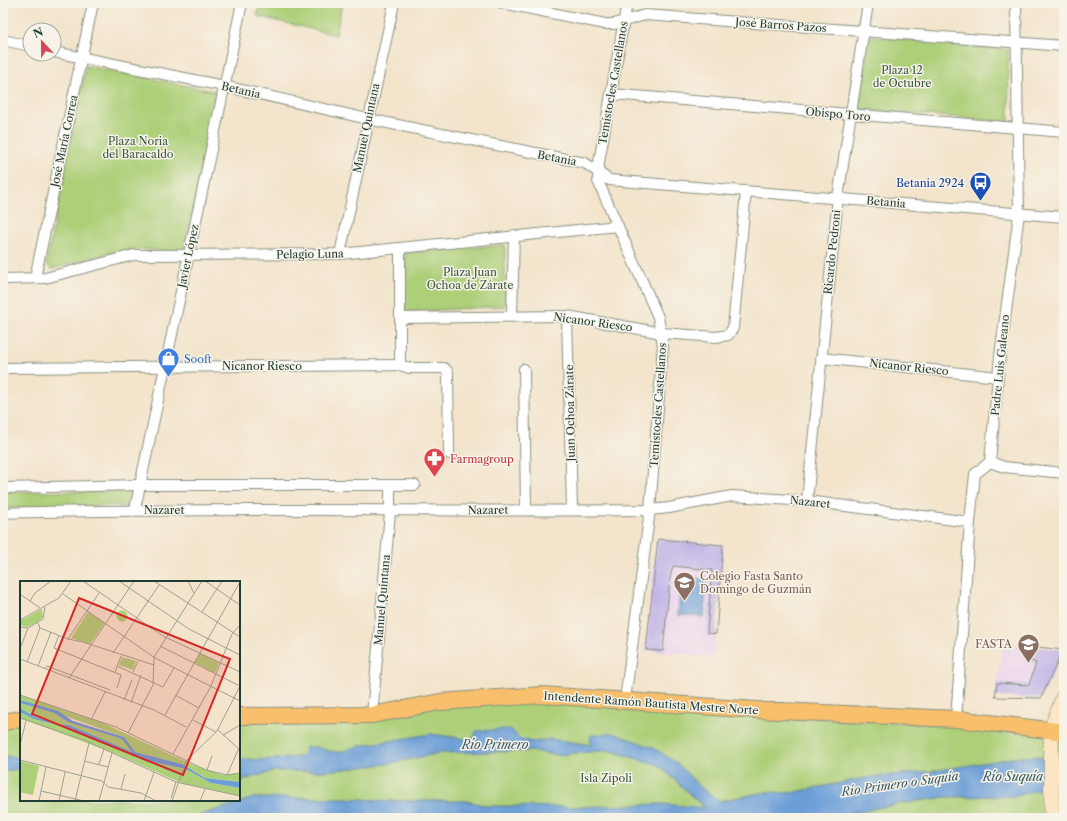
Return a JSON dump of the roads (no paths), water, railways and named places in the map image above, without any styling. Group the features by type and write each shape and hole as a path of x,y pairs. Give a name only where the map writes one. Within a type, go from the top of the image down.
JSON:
{"main road":[{"name":"Intendente Ramón Bautista Mestre Norte","path":"240,716 372,715 440,702 474,698 542,695 757,710 956,719 1055,733"},
{"path":"1052,818 1055,714 1064,695"},
{"path":"3,722 20,719"}],"street":[{"name":"José María Correa","path":"35,278 93,3"},
{"name":"Javier López","path":"135,509 242,3"},
{"name":"Manuel Quintana","path":"340,254 394,3"},
{"name":"José Barros Pazos","path":"502,3 605,24 623,22 634,16 644,15 1064,46"},
{"name":"Temístocles Castellanos","path":"625,700 650,510 664,346 658,317 602,192 598,174 626,3"},
{"name":"Ricardo Pedroni","path":"807,501 820,358 838,197 868,3"},
{"name":"Padre Luis Galeano","path":"990,462 998,377 1019,214 1015,43 1016,3"},
{"path":"3,40 22,44"},
{"name":"Betania","path":"62,54 224,86 368,119 585,163 591,166 598,174 609,180 746,192 838,197 1064,217"},
{"name":"Obispo Toro","path":"611,94 1064,132"},
{"name":"Nicanor Riesco","path":"400,318 567,316 662,333 716,337 728,335 733,328 746,192"},
{"name":"Pelagio Luna","path":"3,278 35,278 54,276 134,255 340,254 514,235 618,226"},
{"path":"512,316 514,235"},
{"path":"400,248 400,365"},
{"name":"Juan Ochoa Zárate","path":"567,316 572,509"},
{"name":"Nicanor Riesco","path":"820,358 998,377"},
{"name":"Nicanor Riesco","path":"3,368 400,365 409,368 444,368 448,372 449,454"},
{"path":"524,369 526,509"},
{"path":"956,719 970,522 975,474 990,462 1004,467 1064,473"},
{"path":"3,488 140,485 415,485"},
{"name":"Manuel Quintana","path":"372,715 390,512 390,485"},
{"name":"Nazaret","path":"3,513 135,509 390,512 526,509 650,510 670,508 732,496 807,501 970,522"}],"water":[{"path":"681,577 707,579 704,617 678,615"},
{"name":"Río Suquía","path":"511,729 520,739 533,742 550,739 590,745 591,735 613,733 654,748 678,764 699,786 720,801 766,792 791,793 870,777 928,772 1034,756 1064,761 1064,782 1016,796 944,797 825,818 191,818 254,798 343,798 390,801 466,801 488,806 577,807 662,804 705,808 659,765 608,750 557,755 533,751 440,753 387,764 326,771 274,771 240,781 240,759 255,760 303,756 306,747 317,747 328,751 340,752 359,746 431,734 473,740 476,731"},
{"path":"20,755 20,769 3,771 3,756 16,757"}],"place":[{"name":"Betania 2924","path":"980,202"},
{"name":"Sooft","path":"169,378"},
{"name":"Farmagroup","path":"434,478"},
{"name":"Colegio Fasta Santo Domingo de Guzmán","path":"684,602"},
{"name":"FASTA","path":"1028,664"}],"park label":[{"name":"Plaza 12 de Octubre","path":"902,76"},
{"name":"Plaza Noria del Baracaldo","path":"138,147"},
{"name":"Plaza Juan Ochoa de Zárate","path":"470,278"},
{"name":"Isla Zípoli","path":"606,778"}],"water label":[{"name":"Río Primero","path":"495,745"},
{"name":"Río Primero o Suquía","path":"900,784"}]}
